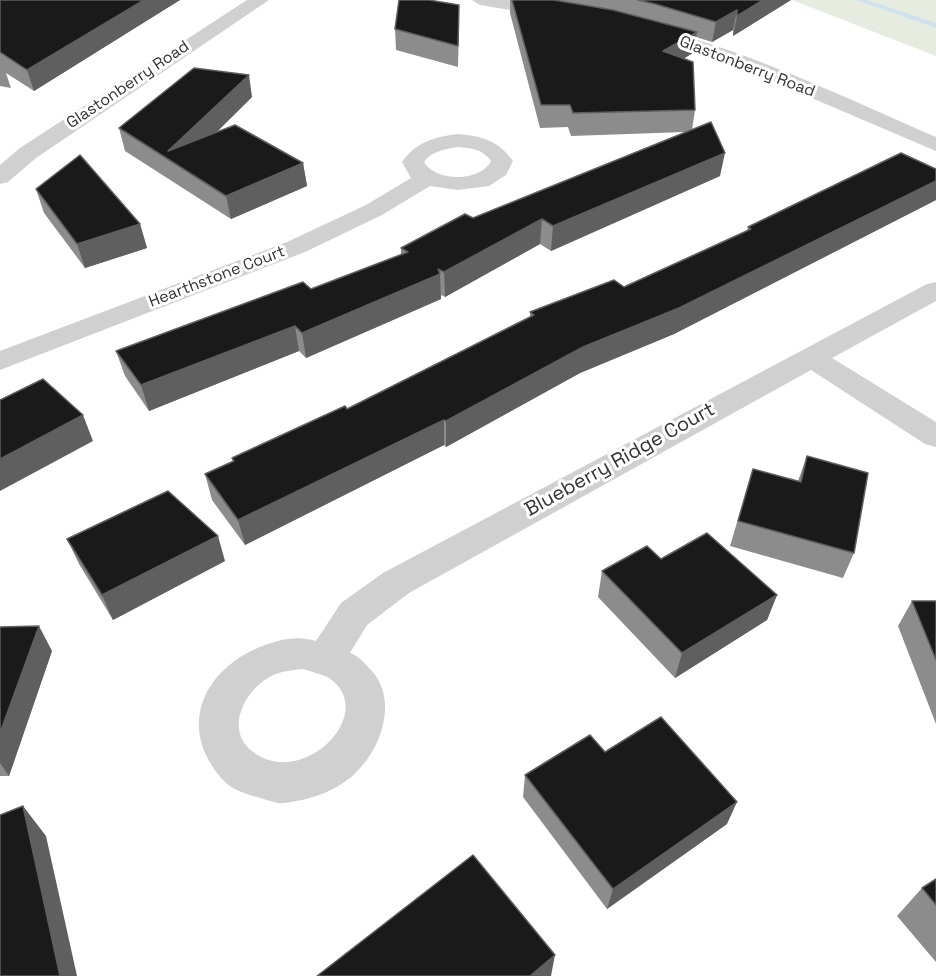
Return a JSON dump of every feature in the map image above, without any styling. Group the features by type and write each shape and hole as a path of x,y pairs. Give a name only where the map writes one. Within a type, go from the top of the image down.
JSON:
{"street":[{"name":"Glastonberry Road","path":"0,177 28,153 249,4 261,0"},
{"path":"480,0 569,14"},
{"name":"Glastonberry Road","path":"636,28 684,41 749,64 936,145"},
{"name":"Hearthstone Court","path":"1,358 296,247 374,210 427,178"},
{"name":"Blueberry Ridge Court","path":"327,657 354,614 396,583 936,290"},
{"path":"810,357 936,436"}],"shaded area":[{"path":"792,0 936,0 936,56"}],"building":[{"path":"0,0 144,0 27,70 0,52"},
{"path":"399,0 429,0 459,5 458,46 395,29"},
{"path":"512,0 554,0 613,10 697,32 663,51 693,62 695,110 573,113 570,105 541,105"},
{"path":"638,0 763,0 737,16 737,10 716,22"},
{"path":"194,68 249,75 168,151 235,125 303,163 226,196 119,128"},
{"path":"711,122 725,153 553,226 542,219 444,272 438,269 440,274 302,333 295,326 141,385 116,351 303,282 311,289 408,252 401,248 465,214 473,218"},
{"path":"901,153 936,169 936,181 679,308 583,347 446,421 238,520 205,474 234,461 232,458 345,406 347,409 534,315 530,312 614,280 624,287 751,229 748,227"},
{"path":"80,155 140,224 77,244 36,189"},
{"path":"43,379 83,415 0,459 0,400"},
{"path":"807,456 868,473 854,553 738,521 753,469 801,482"},
{"path":"168,491 218,536 102,595 67,539"},
{"path":"707,533 777,595 682,653 602,571 647,546 661,559"},
{"path":"912,601 936,601 936,660"},
{"path":"39,626 0,733 0,627"},
{"path":"661,717 737,802 613,889 525,775 590,735 605,752"},
{"path":"23,806 60,976 0,976 0,815"},
{"path":"473,855 555,955 530,976 317,976"},
{"path":"936,879 936,905 922,888"}],"waterway":[{"path":"860,0 936,26"}]}
